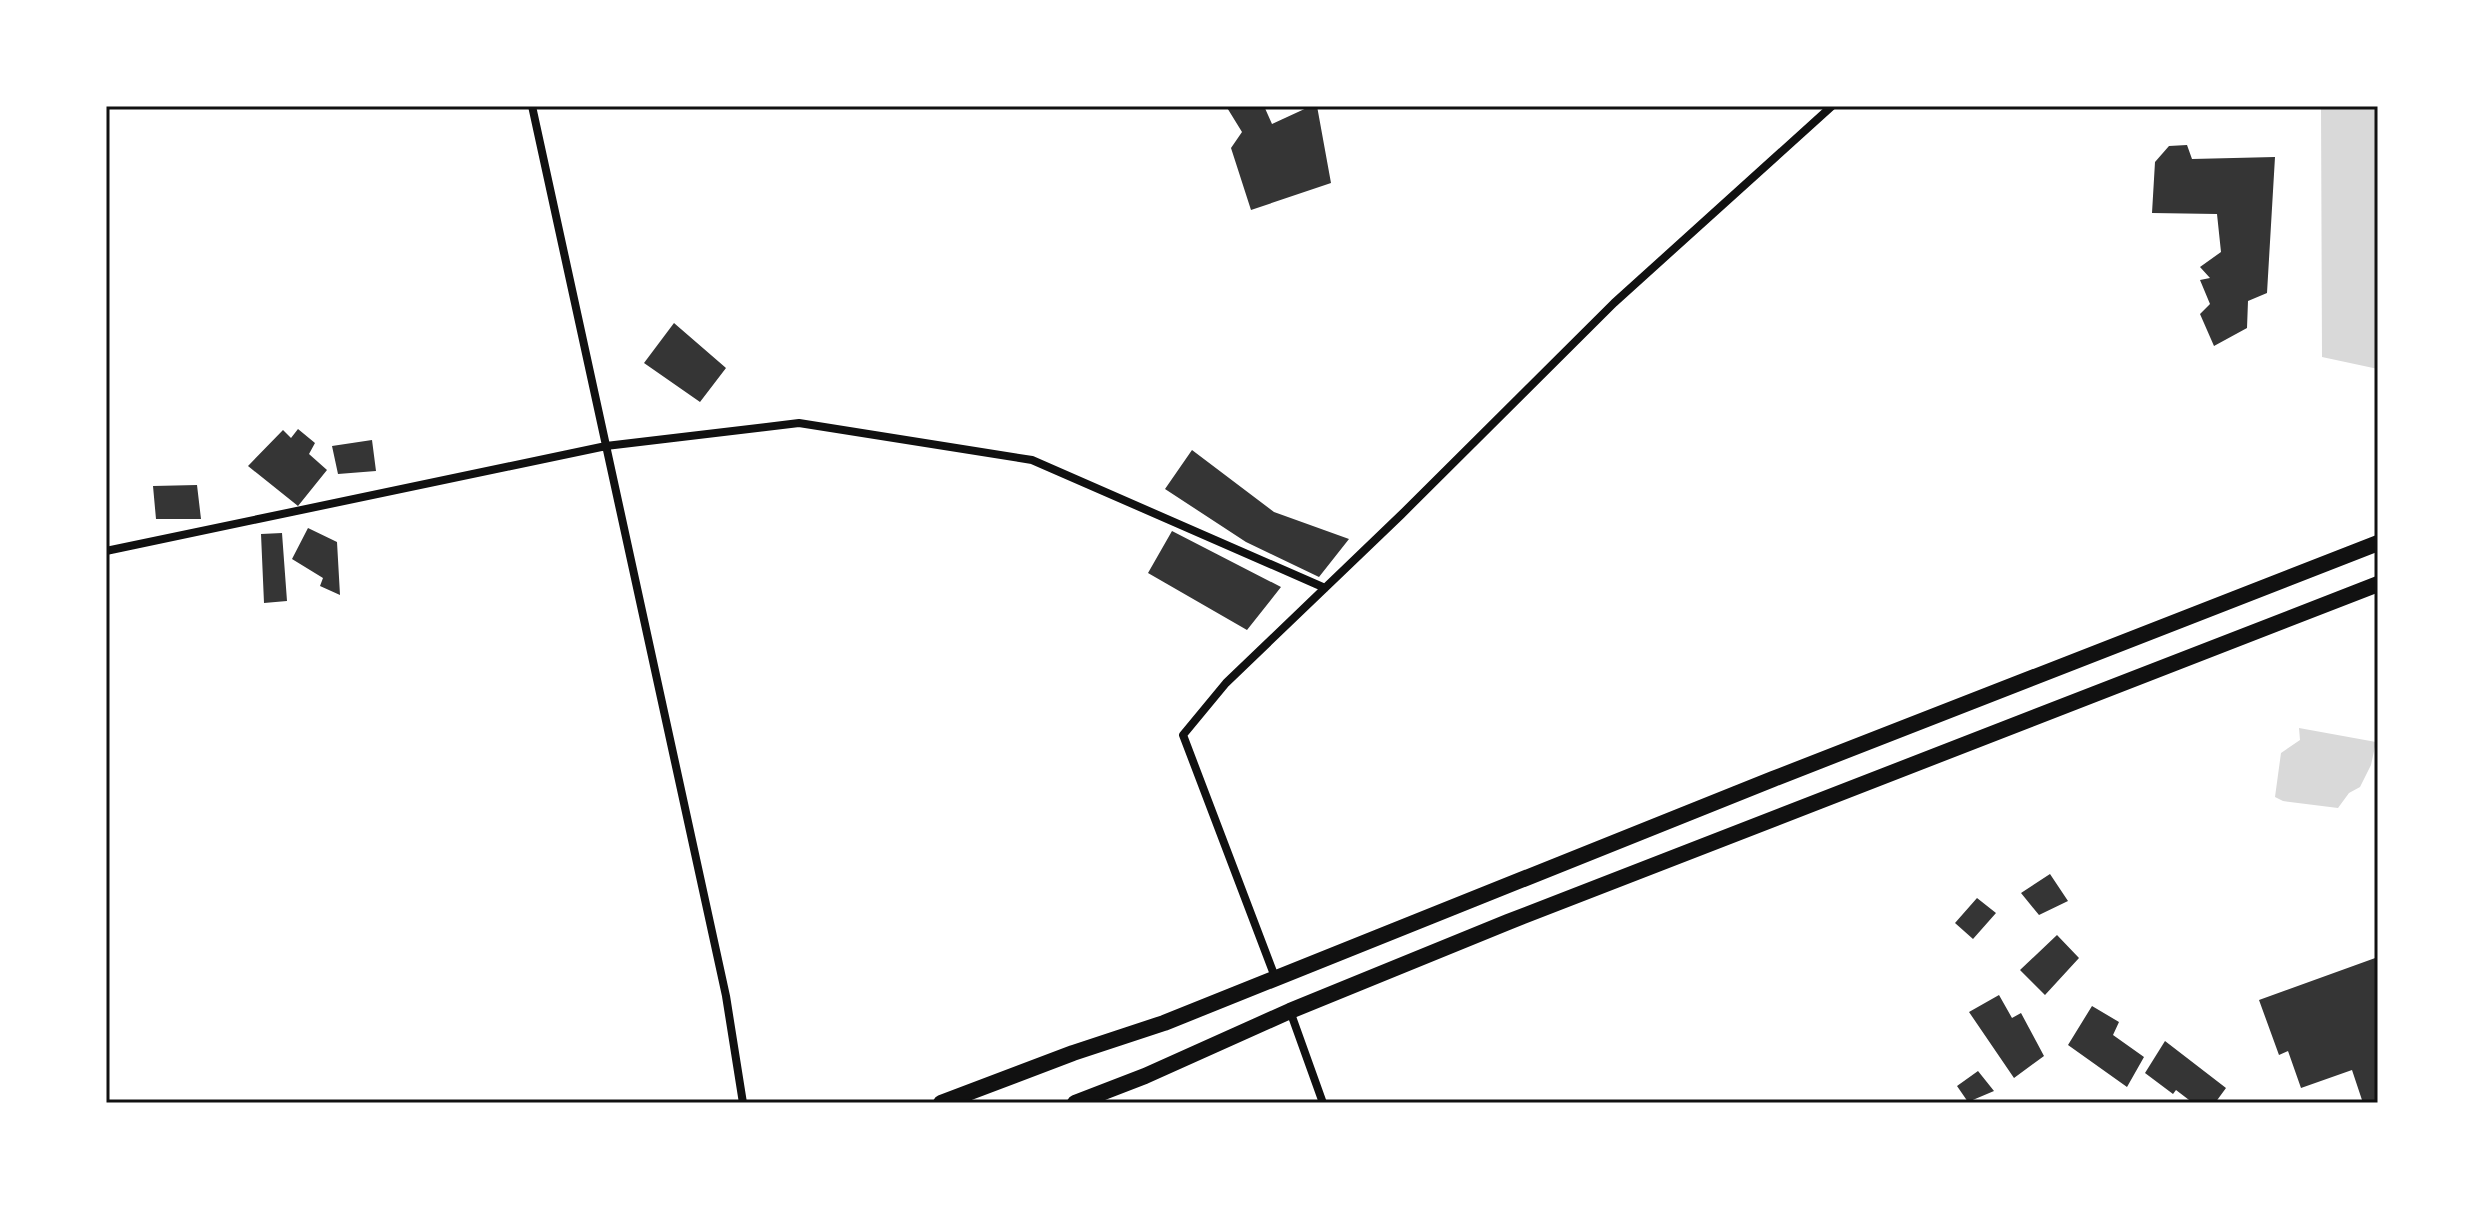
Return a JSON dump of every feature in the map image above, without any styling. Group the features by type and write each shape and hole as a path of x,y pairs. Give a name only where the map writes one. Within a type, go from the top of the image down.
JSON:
{"highway":[{"path":"941,1103 1073,1053 1164,1023 2378,543"},
{"path":"1075,1103 1508,922 2378,584"}],"street":[{"path":"532,106 726,996 743,1103"},
{"path":"1275,977 1183,735 1226,683 1614,303 1832,106"},
{"path":"106,551 606,446 799,423 1032,460 1325,588"},
{"path":"1290,1011 1323,1103"}],"shaded area":[{"path":"2321,106 2378,106 2378,369 2322,357"},
{"path":"2299,728 2376,742 2371,765 2360,787 2349,793 2338,808 2283,801 2275,797 2281,753 2300,740"}],"building":[{"path":"1226,106 1264,106 1272,124 1317,106 1331,183 1251,210 1231,148 1242,132"},
{"path":"2187,145 2192,159 2275,157 2267,293 2248,301 2247,328 2214,346 2200,314 2210,304 2200,280 2210,278 2200,267 2221,252 2217,214 2152,213 2155,162 2169,146"},
{"path":"674,323 726,368 700,402 644,363"},
{"path":"298,429 315,443 309,454 327,470 298,506 248,466 283,430 291,438"},
{"path":"372,440 376,471 338,474 332,446"},
{"path":"1192,450 1274,512 1349,539 1319,577 1246,542 1165,489"},
{"path":"197,485 201,519 156,519 153,486"},
{"path":"308,528 337,542 340,595 320,586 323,578 292,559"},
{"path":"1172,531 1281,587 1247,630 1148,573"},
{"path":"282,533 287,601 264,603 261,534"},
{"path":"2050,874 2068,901 2039,915 2021,893"},
{"path":"1977,898 1996,913 1973,939 1955,923"},
{"path":"2057,935 2079,958 2045,995 2020,970"},
{"path":"2378,957 2378,1103 2363,1103 2352,1070 2301,1088 2288,1051 2279,1055 2259,1000"},
{"path":"1999,995 2012,1018 2021,1013 2044,1056 2014,1078 1969,1012"},
{"path":"2092,1006 2119,1022 2113,1035 2144,1057 2127,1087 2068,1045"},
{"path":"2165,1041 2226,1088 2215,1103 2193,1103 2176,1090 2173,1094 2145,1073"},
{"path":"1978,1071 1994,1091 1968,1102 1957,1086"}]}
